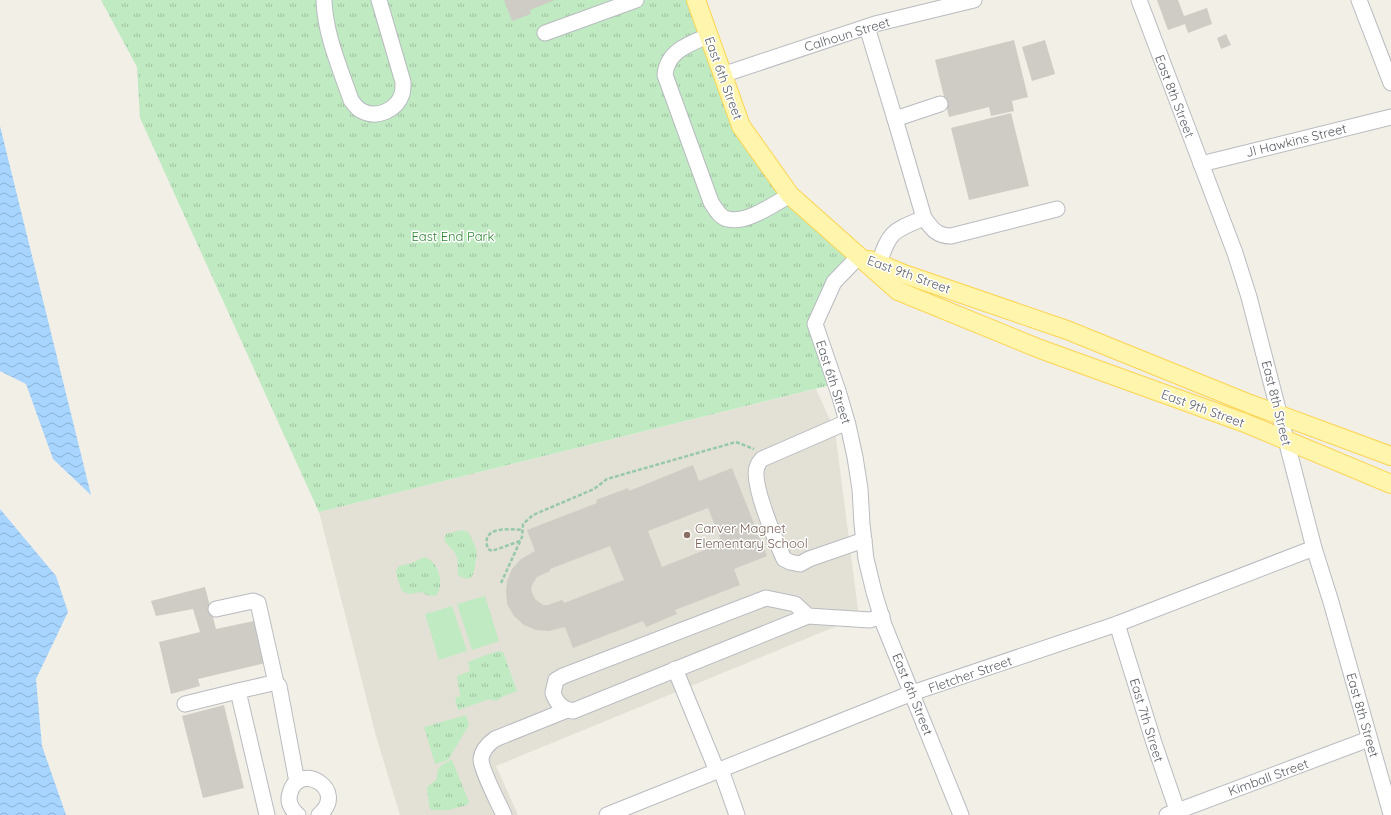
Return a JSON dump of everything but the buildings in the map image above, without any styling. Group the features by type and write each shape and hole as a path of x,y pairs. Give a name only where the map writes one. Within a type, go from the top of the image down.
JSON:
{"main road":[{"name":"East 6th Street","path":"696,0 741,126 790,195 860,256"},
{"name":"East 9th Street","path":"860,256 1067,330 1280,415 1391,456"},
{"name":"East 9th Street","path":"860,256 898,292 1040,349 1245,423 1391,484"}],"street":[{"path":"324,0 328,28 351,100 355,106 362,111 373,114 382,114 398,103 403,93 403,82 379,0"},
{"path":"546,33 603,6 636,0"},
{"name":"Calhoun Street","path":"722,75 867,27 974,0"},
{"name":"East 8th Street","path":"1139,0 1235,253 1249,297 1314,548 1331,602 1391,814"},
{"path":"1358,0 1391,83"},
{"path":"867,27 924,218 933,231 940,235 951,236 1057,209"},
{"path":"708,36 688,44 677,51 670,58 666,67 665,75 711,202 717,212 726,219 739,220 755,214 790,195"},
{"path":"895,120 940,104"},
{"name":"Jl Hawkins Street","path":"1201,164 1391,117"},
{"path":"879,264 885,244 891,236 899,229 924,218"},
{"name":"East 6th Street","path":"860,256 834,282 815,324 847,422 856,457 866,559 872,586 882,616 961,815"},
{"path":"847,422 762,459 756,468 757,485 764,509 784,558 790,562 800,564 809,559 864,540"},
{"name":"Fletcher Street","path":"615,813 912,693 1117,624 1253,573 1314,548"},
{"path":"808,616 795,604 766,598 563,676 556,680 553,693 560,706 567,710 574,711 808,616 870,620 882,616"},
{"path":"216,609 253,601 258,603 276,683 279,686 297,782"},
{"name":"East 7th Street","path":"1117,624 1175,813"},
{"path":"675,669 737,815"},
{"path":"185,704 276,683"},
{"path":"238,691 266,815"},
{"path":"504,815 484,770 481,760 484,750 488,744 495,739 567,710"},
{"name":"Kimball Street","path":"1175,813 1369,739"},
{"path":"298,815 290,804 290,791 297,782 306,779 319,781 327,792 327,806 319,815"}],"path":[{"path":"501,583 520,541 523,524 533,515 594,489 607,480 723,445 736,442 753,447 762,459"},
{"path":"520,541 492,552 488,549 485,542 487,536 494,531 506,529 523,530"}],"shaded area":[{"path":"816,389 835,431 859,617 496,766 518,815 400,815 376,736 319,512"}],"green space":[{"name":"East End Park","path":"101,0 695,0 761,154 859,256 815,324 835,384 319,512 140,118 137,67"},
{"path":"462,530 468,532 477,551 474,573 471,578 468,579 458,575 457,557 445,540 446,534"},
{"path":"424,557 433,563 439,574 440,586 436,596 427,595 422,592 409,594 402,591 397,578 396,571 399,566 412,563"},
{"path":"485,596 499,641 472,650 457,604"},
{"path":"452,606 467,651 439,660 425,614"},
{"path":"499,651 503,652 517,691 496,701 490,699 458,710 455,698 460,696 457,676 470,671 468,662"},
{"path":"466,715 469,725 448,760 435,764 424,727"},
{"path":"452,760 469,802 467,805 449,810 431,810 429,806 427,787 437,778 440,766"}],"water":[{"path":"0,126 91,495 53,459 26,384 0,371"},
{"path":"0,509 56,576 68,612 36,679 42,746 66,815 0,815"}],"place":[{"name":"Carver Magnet Elementary School","path":"687,535"}]}
